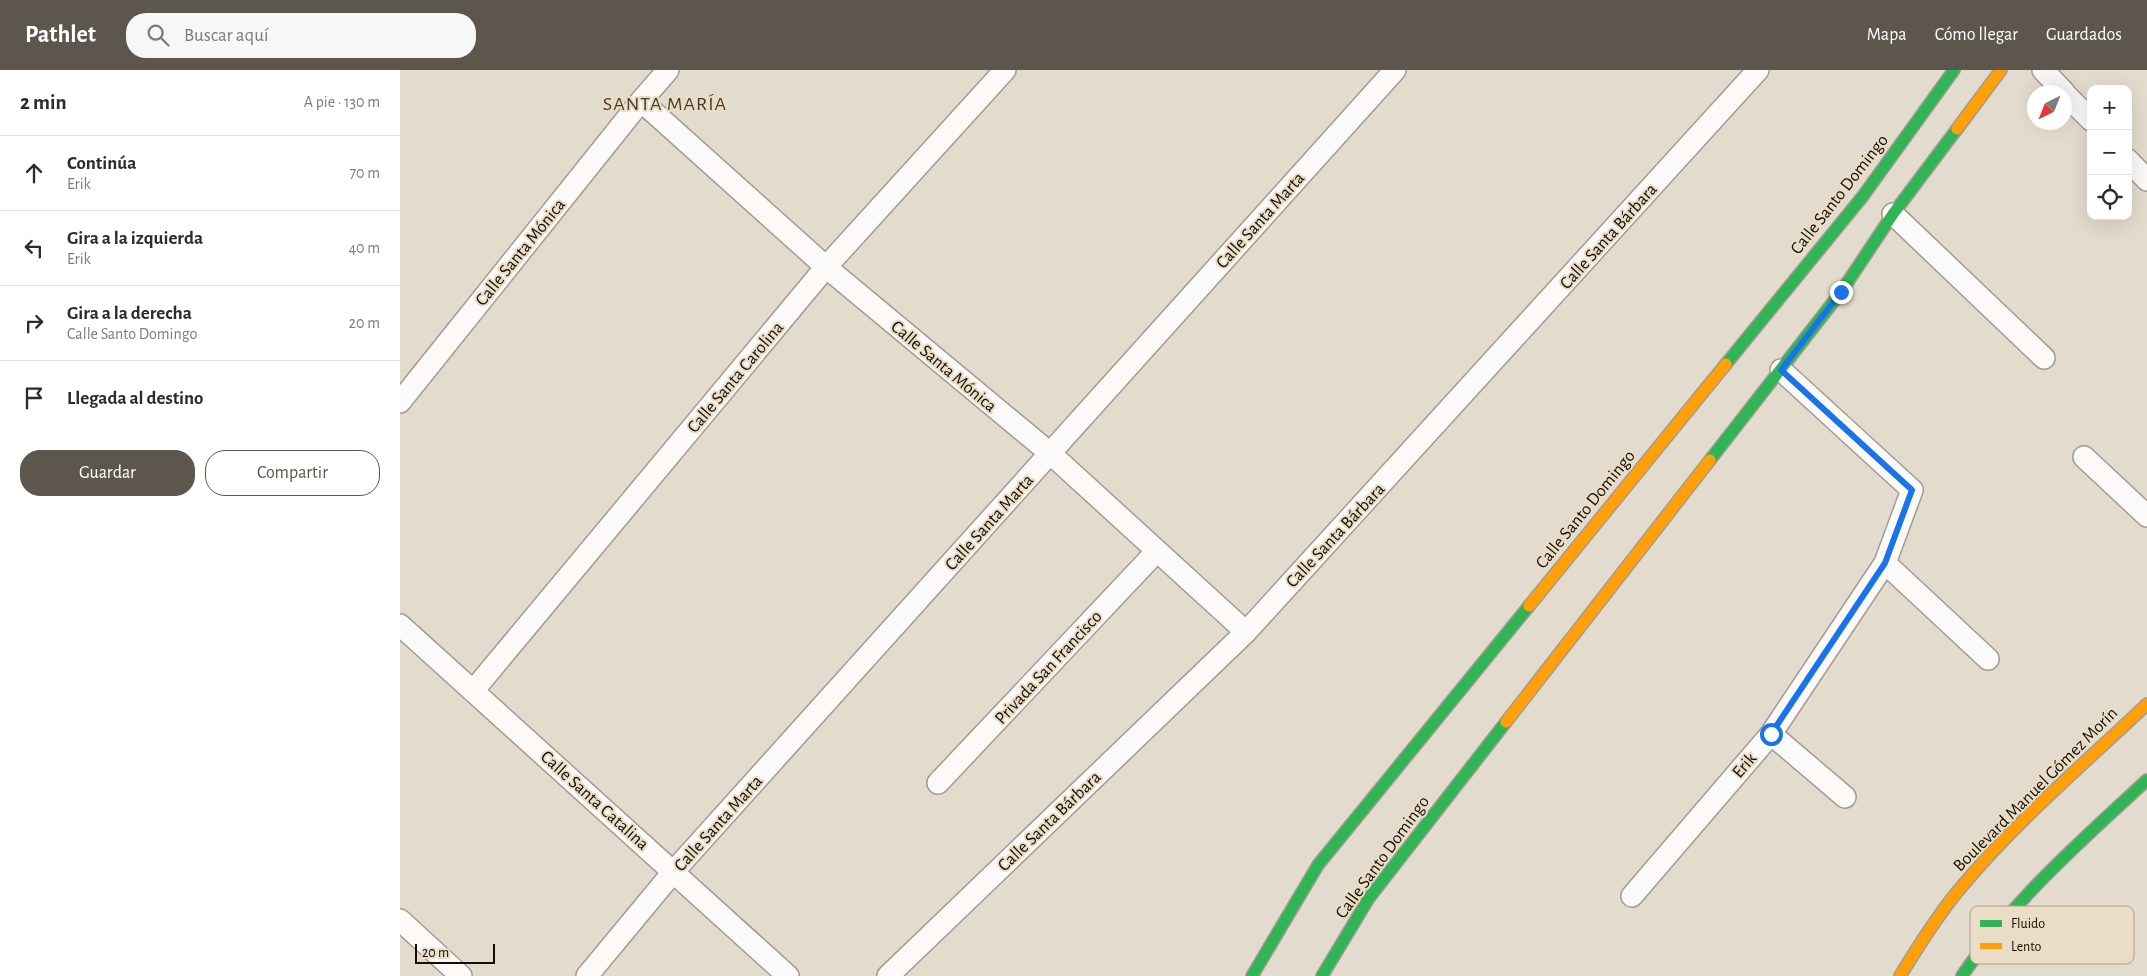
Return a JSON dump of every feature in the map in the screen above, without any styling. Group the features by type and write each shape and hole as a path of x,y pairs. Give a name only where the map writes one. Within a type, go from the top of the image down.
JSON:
{"street":[{"name":"Calle Santa Mónica","path":"400,402 641,101 668,70"},
{"name":"Calle Santa Carolina","path":"473,691 826,267 1005,70"},
{"name":"Calle Santa Marta","path":"587,976 674,871 1395,70"},
{"name":"Calle Santa Bárbara","path":"888,976 1246,632 1758,70"},
{"name":"Calle Santo Domingo","path":"1252,976 1318,865 1863,196 1954,70"},
{"name":"Calle Santo Domingo","path":"1322,976 1369,898 1841,292 1893,214 2001,70"},
{"path":"2043,70 2057,85"},
{"name":"Calle Santa Mónica","path":"641,101 826,267 1050,454 1246,632"},
{"path":"2072,101 2087,116"},
{"path":"2132,164 2147,180"},
{"path":"1893,214 2044,358"},
{"name":"Erik","path":"1632,896 1771,734 1885,563 1912,490 1781,370"},
{"path":"2084,457 2147,516"},
{"name":"Privada San Francisco","path":"938,783 1157,551"},
{"path":"1885,563 1988,659"},
{"name":"Calle Santa Catalina","path":"400,625 788,976"},
{"name":"Boulevard Manuel Gómez Morín","path":"1900,976 1929,928 1967,880 2011,833 2147,704"},
{"path":"1771,734 1845,796"},
{"path":"2016,906 2043,877 2147,780"},
{"path":"400,920 461,976"}],"traffic: fast":[{"path":"1726,364 1863,196 1954,70"},
{"path":"1710,460 1841,292 1893,214 1957,129"},
{"path":"1252,976 1318,865 1529,606"},
{"path":"1322,976 1369,898 1506,722"},
{"path":"2017,906 2072,849 2147,780"},
{"path":"1962,976 1971,964"}],"traffic: slow":[{"path":"1957,129 2001,70"},
{"path":"1529,606 1726,364"},
{"path":"1506,722 1710,460"},
{"path":"1900,976 1942,912 1980,866 2026,818 2147,704"}],"district":[{"name":"SANTA MARÍA","path":"665,103"}],"route":[{"path":"1771,734 1885,563 1912,490 1781,370 1841,292"}]}
